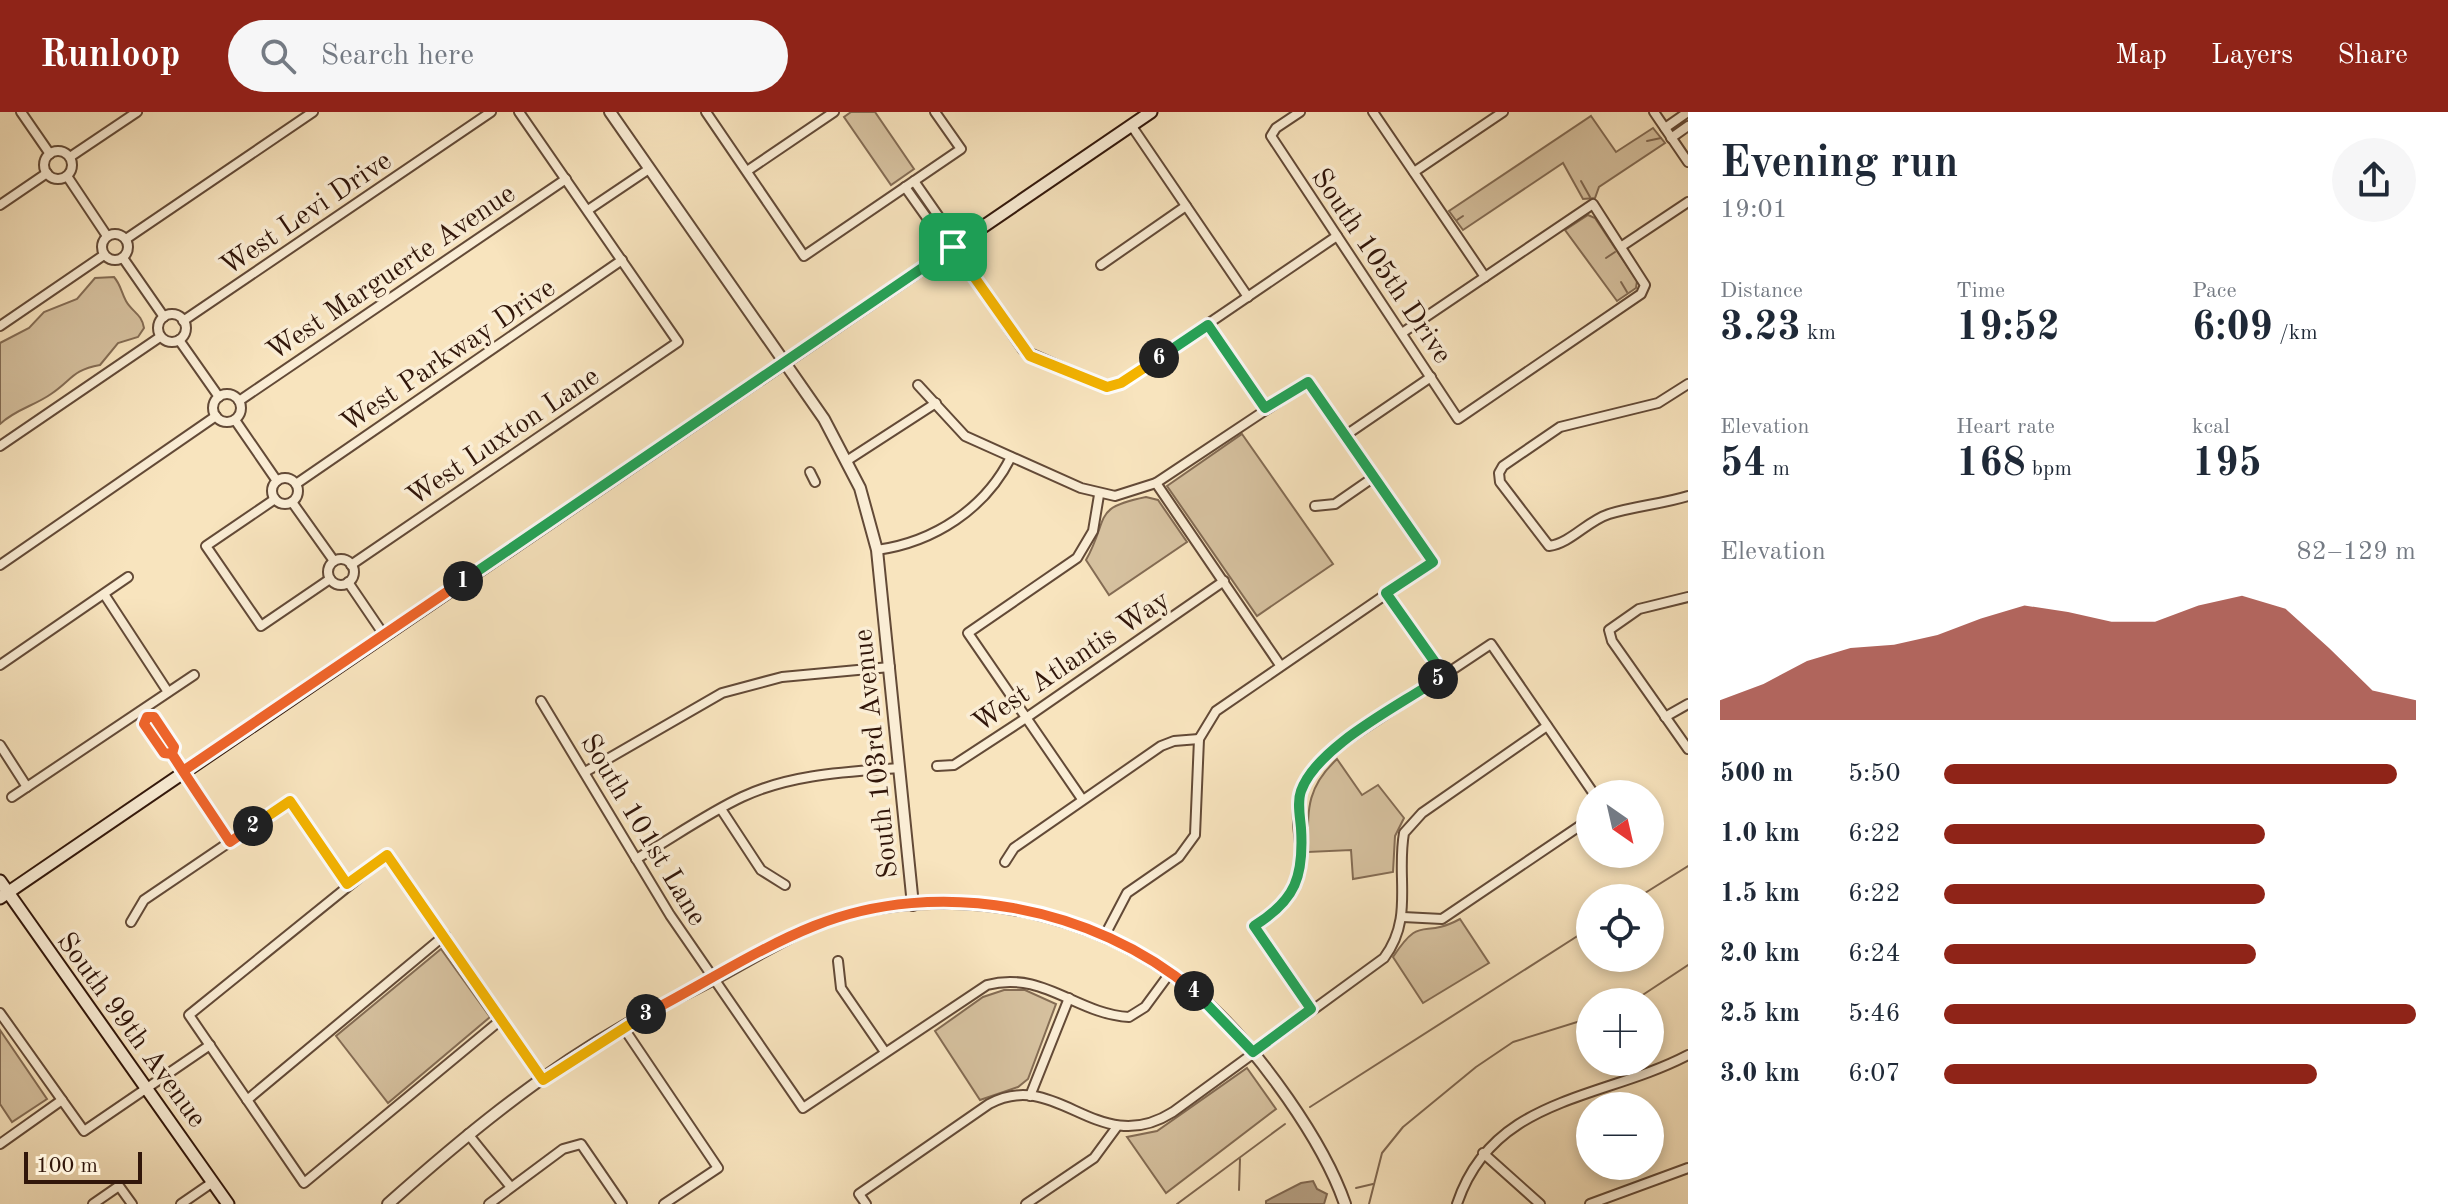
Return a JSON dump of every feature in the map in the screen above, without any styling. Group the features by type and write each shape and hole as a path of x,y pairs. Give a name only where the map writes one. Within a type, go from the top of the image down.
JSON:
{"main road":[{"path":"4,895 1151,112"},
{"name":"South 99th Avenue","path":"0,881 4,895 228,1204"}],"street":[{"path":"21,112 50,154"},
{"path":"70,157 137,112"},
{"path":"126,239 313,112"},
{"name":"West Levi Drive","path":"183,321 491,112"},
{"path":"519,112 622,260"},
{"name":"South 103rd Avenue","path":"610,112 848,460 866,505 877,550 913,905 978,904 1051,916 1105,935 1170,973 1220,1015 1253,1052 1322,1152 1345,1204"},
{"path":"706,112 804,256 961,149 935,112"},
{"path":"747,171 834,112"},
{"name":"South 105th Drive","path":"1300,112 1276,128 1271,136 1458,419 1641,294 1645,285 1622,246"},
{"path":"1373,112 1485,277"},
{"path":"1414,172 1503,112"},
{"path":"1654,112 1688,162"},
{"path":"1665,128 1688,112"},
{"path":"1131,125 1248,297"},
{"path":"1671,138 1688,126"},
{"path":"58,151 70,157 72,167 67,176 58,179 47,173 44,165 50,154 58,151"},
{"path":"588,210 649,169"},
{"path":"0,205 47,173"},
{"path":"67,176 107,236"},
{"name":"West Marguerte Avenue","path":"239,401 566,179"},
{"path":"914,181 946,227 953,247"},
{"path":"905,187 937,232 953,247 1023,350 1107,387 1121,383 1337,236"},
{"path":"1402,333 1593,204 1622,246 1688,202"},
{"path":"1101,265 1186,206"},
{"path":"104,255 102,244 107,236 120,234 126,239 128,247 123,258"},
{"path":"104,255 113,260 123,258"},
{"path":"0,326 104,255"},
{"path":"123,258 164,317"},
{"name":"West Luxton Lane","path":"351,565 678,342 622,260"},
{"name":"West Parkway Drive","path":"296,484 622,260"},
{"path":"177,315 183,321 185,333 179,340 167,342 160,337 158,328 164,317 177,315"},
{"path":"1208,325 1265,408"},
{"path":"0,446 160,337"},
{"path":"179,340 219,397"},
{"path":"1346,435 1431,377"},
{"path":"918,385 965,436 1099,495 1131,494 1156,483 1308,382 1433,562 1216,711 1199,739 1197,820 1188,848 1127,893 1105,935"},
{"path":"1688,384 1658,403 1560,427 1503,466 1499,473 1500,482 1549,546 1560,545 1580,528 1608,514 1688,496"},
{"path":"229,394 239,401 241,412 235,420 225,422 216,416 214,406 219,397 229,394"},
{"path":"848,460 936,403"},
{"path":"0,565 216,416"},
{"path":"235,420 277,481"},
{"path":"877,550 916,543 958,518 992,490 1011,457"},
{"path":"810,472 815,482"},
{"path":"1315,506 1335,504 1374,477"},
{"path":"286,478 296,484 297,495 292,502 281,504 275,499 272,491 277,481 286,478"},
{"path":"1156,483 1280,665"},
{"path":"1082,799 968,633 1077,558 1093,531 1099,495"},
{"path":"275,499 206,546 261,626 330,579"},
{"path":"292,502 334,561"},
{"path":"343,559 351,565 353,574 348,582 337,584 330,579 329,568 334,561 343,559"},
{"path":"0,665 128,577"},
{"name":"West Atlantis Way","path":"937,766 954,765 1224,581"},
{"path":"348,582 384,635"},
{"path":"1386,593 1444,675"},
{"path":"104,594 168,692"},
{"path":"1688,597 1639,609 1609,630 1612,641 1688,749"},
{"path":"1311,1009 1254,926 1284,903 1296,883 1302,848 1300,792 1324,756 1491,644 1584,780"},
{"path":"585,772 722,693 782,677 890,667"},
{"path":"12,797 144,713 194,675"},
{"name":"South 101st Lane","path":"541,701 713,979 803,1108 885,1052"},
{"path":"1665,717 1688,704"},
{"path":"144,713 154,717 174,747 172,754 230,842"},
{"path":"866,1204 859,1194 989,1104 1006,1097 1030,1096 1050,1100 1116,1128 1150,1125 1164,1118 1384,958 1399,934 1403,917 1404,833 1422,813 1547,726"},
{"path":"1005,862 1014,848 1161,746 1174,741 1199,739"},
{"path":"0,745 27,787"},
{"path":"636,859 743,796 797,779 899,768"},
{"path":"131,922 144,900 290,801 347,884"},
{"path":"721,809 761,870 785,885"},
{"path":"1403,917 1442,919 1576,828"},
{"path":"502,1019 304,1183 189,1015 347,884 387,855 445,935 502,1019 543,1080"},
{"path":"388,1204 468,1134 623,1027 813,926 857,912 913,905"},
{"path":"247,1100 445,935"},
{"path":"838,961 841,988 885,1052 987,985 1008,979 1025,980 1119,1017 1138,1013 1170,973"},
{"path":"1030,1096 1069,998"},
{"path":"0,1013 84,1131 210,1045"},
{"path":"623,1027 718,1168 664,1204"},
{"path":"1457,1204 1473,1167 1494,1141 1546,1109 1688,1055"},
{"path":"0,1144 62,1100"},
{"path":"1026,1204 1094,1158 1116,1128"},
{"path":"468,1134 510,1186"},
{"path":"489,1204 563,1149 581,1144 622,1204"},
{"path":"1483,1153 1540,1204"},
{"path":"1590,1204 1688,1168"},
{"path":"181,1204 213,1182"},
{"path":"93,1204 119,1186 132,1204"},
{"path":"1466,1188 1467,1204"}],"shaded area":[{"path":"851,112 875,112 914,169 891,185 844,117"},
{"path":"1591,116 1616,152 1653,128 1665,143 1599,187 1595,198 1583,199 1563,163 1463,230 1449,211"},
{"path":"1588,215 1595,218 1637,281 1636,288 1617,301 1565,230"},
{"path":"114,277 126,301 143,323 144,328 138,337 118,343 100,365 78,373 51,394 0,424 0,343 29,328 44,312 77,299 95,278"},
{"path":"1242,434 1333,564 1257,616 1167,486"},
{"path":"1146,497 1158,500 1187,542 1109,595 1086,560 1109,510"},
{"path":"1337,759 1362,795 1378,785 1404,818 1395,836 1393,872 1353,879 1351,850 1308,852 1310,801 1319,780"},
{"path":"1460,919 1489,963 1423,1003 1393,957 1410,935 1417,931 1437,928"},
{"path":"441,949 490,1017 388,1103 336,1036"},
{"path":"1004,990 1025,990 1056,1004 1028,1079 1018,1087 980,1100 935,1031 983,997"},
{"path":"0,1030 47,1099 12,1122 0,1104"},
{"path":"1247,1068 1276,1109 1166,1193 1127,1137 1157,1131"},
{"path":"1313,1181 1317,1189 1327,1194 1324,1204 1266,1204 1266,1201 1301,1183"}],"waterway":[{"path":"1647,141 1661,138"},
{"path":"1581,181 1590,197"},
{"path":"1457,220 1463,216"},
{"path":"1606,258 1615,252"},
{"path":"1621,282 1627,292"},
{"path":"1659,884 1688,866"},
{"path":"1310,1107 1576,937"},
{"path":"1653,988 1688,965"},
{"path":"1369,1204 1382,1153 1403,1127 1476,1067 1513,1042 1576,1022"},
{"path":"1177,1204 1285,1124"},
{"path":"1239,1190 1240,1159"},
{"path":"1356,1188 1373,1184"}],"route":[{"path":"953,247 183,771 172,754 174,747 154,717 147,717 144,724 164,753 172,754 183,771 194,788 230,842 290,801 347,884 387,855 543,1080 623,1027 813,926 857,912 913,905 978,904 1014,908 1051,916 1105,935 1179,979 1220,1015 1253,1052 1311,1009 1254,926 1284,903 1296,883 1302,848 1300,792 1324,756 1444,675 1386,593 1433,562 1308,382 1265,408 1208,325 1121,383 1107,387 1097,385 1030,356 1023,350 953,247"}]}
